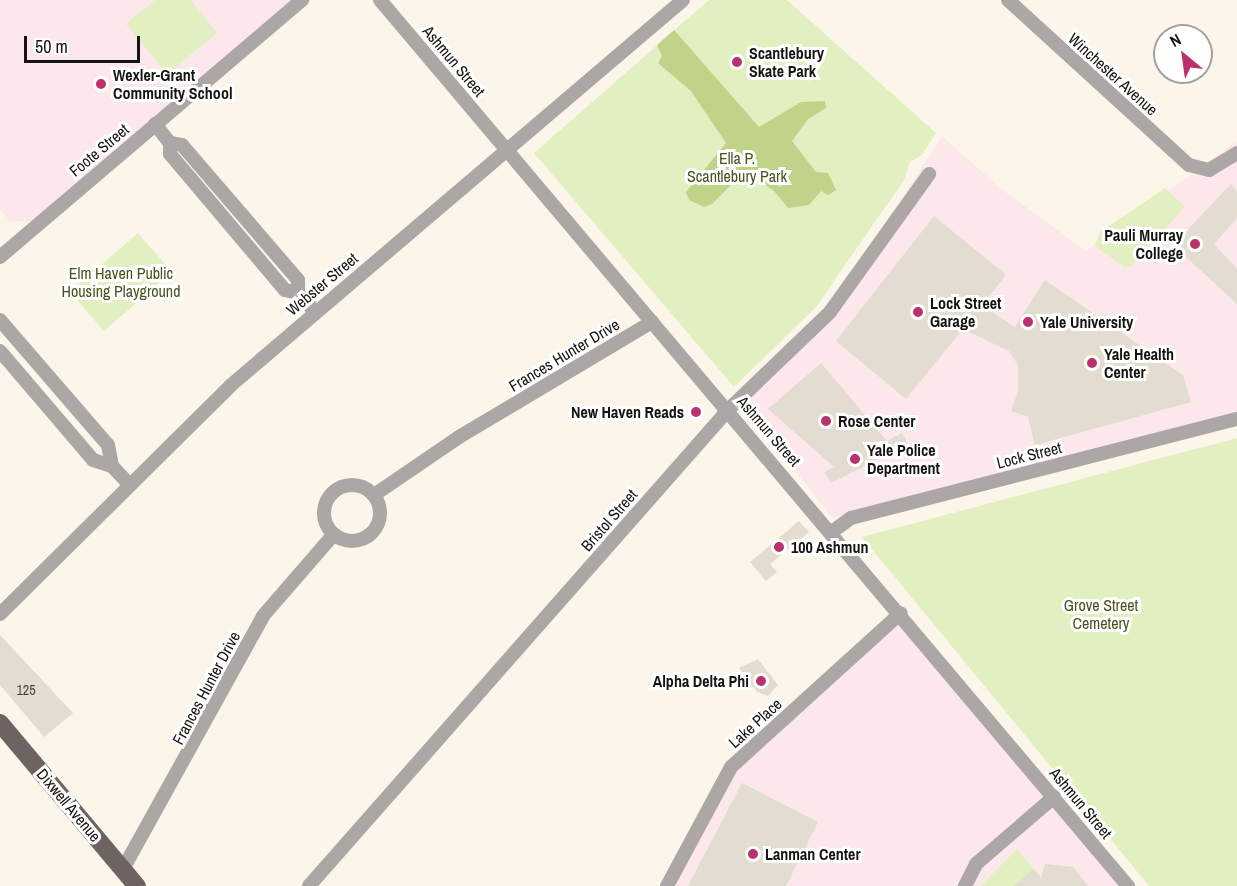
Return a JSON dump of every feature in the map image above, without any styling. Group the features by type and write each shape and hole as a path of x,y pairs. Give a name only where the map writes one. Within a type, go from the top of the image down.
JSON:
{"main road":[{"name":"Dixwell Avenue","path":"0,723 137,886"}],"street":[{"name":"Foote Street","path":"0,257 302,0"},
{"name":"Ashmun Street","path":"380,0 652,322 833,531 1128,886"},
{"name":"Webster Street","path":"0,615 130,485 314,311 508,150 683,0"},
{"name":"Winchester Avenue","path":"1008,0 1198,170 1213,168 1237,153"},
{"path":"155,124 170,142 170,154 285,290 298,293 314,311"},
{"name":"Bristol Street","path":"309,886 729,409 830,312 929,174"},
{"path":"0,320 108,445 112,466"},
{"name":"Frances Hunter Drive","path":"374,495 459,437 652,322"},
{"path":"0,351 93,460 112,466 130,485"},
{"name":"Lock Street","path":"833,531 851,518 1237,419"},
{"path":"349,486 374,495 380,513 374,531 352,541 334,534 325,517 332,495 349,486"},
{"name":"Frances Hunter Drive","path":"123,869 263,616 334,534"},
{"name":"Lake Place","path":"668,886 731,767 901,613"},
{"path":"964,886 976,864 1054,797"}],"shaded area":[{"name":"Wexler-Grant Community School","path":"0,0 302,0 41,221 10,221 0,209"},
{"name":"Yale University","path":"942,136 1000,188 1086,251 1237,141 1237,419 832,518 740,399 826,314"},
{"path":"901,613 1128,886 667,886 731,767"}],"green space":[{"path":"155,0 191,0 217,33 167,74 126,24"},
{"name":"Ella P. Scantlebury Park","path":"709,0 787,0 936,133 922,155 910,162 904,180 816,307 734,387 534,153"},
{"path":"674,30 759,127 801,102 825,101 826,108 808,119 792,141 816,172 828,173 836,190 828,195 821,191 809,205 788,208 774,191 745,171 712,204 704,207 689,200 686,192 726,143 691,91 658,63 662,56 657,45"},
{"path":"1165,188 1185,207 1132,265 1124,267 1095,246 1100,232"},
{"name":"Elm Haven Public Housing Playground","path":"138,233 172,272 104,331 70,292"},
{"name":"Grove Street Cemetery","path":"1237,438 1237,886 1149,886 862,537"},
{"path":"1017,849 1034,869 1014,886 981,886"}],"building":[{"name":"Pauli Murray College","path":"1231,184 1237,192 1237,218 1214,244 1237,269 1237,304 1173,245"},
{"path":"934,216 1006,275 982,305 1015,327 1045,280 1183,375 1191,402 1035,445 1028,417 1011,411 1018,391 1018,365 1009,351 963,329 906,399 836,341"},
{"name":"Rose Center","path":"821,363 887,441 902,433 908,444 831,483 825,472 834,467 768,409"},
{"name":"100 Ashmun","path":"799,521 809,532 770,564 777,572 766,581 750,562"},
{"path":"0,635 73,713 44,737 0,685"},
{"name":"Alpha Delta Phi","path":"758,659 778,685 768,696 757,692 739,668"},
{"name":"Lanman Center","path":"742,783 818,822 786,886 688,886"},
{"path":"1045,864 1073,867 1088,886 1014,886 1034,869 1041,878"}],"place":[{"name":"Scantlebury Skate Park","path":"737,62"},
{"name":"Wexler-Grant Community School","path":"101,84"},
{"name":"Pauli Murray College","path":"1195,244"},
{"name":"Lock Street Garage","path":"918,312"},
{"name":"Yale University","path":"1028,322"},
{"name":"Yale Health Center","path":"1092,363"},
{"name":"New Haven Reads","path":"696,412"},
{"name":"Rose Center","path":"826,421"},
{"name":"Yale Police Department","path":"855,459"},
{"name":"100 Ashmun","path":"779,547"},
{"name":"Alpha Delta Phi","path":"761,681"},
{"name":"Lanman Center","path":"753,854"}]}
